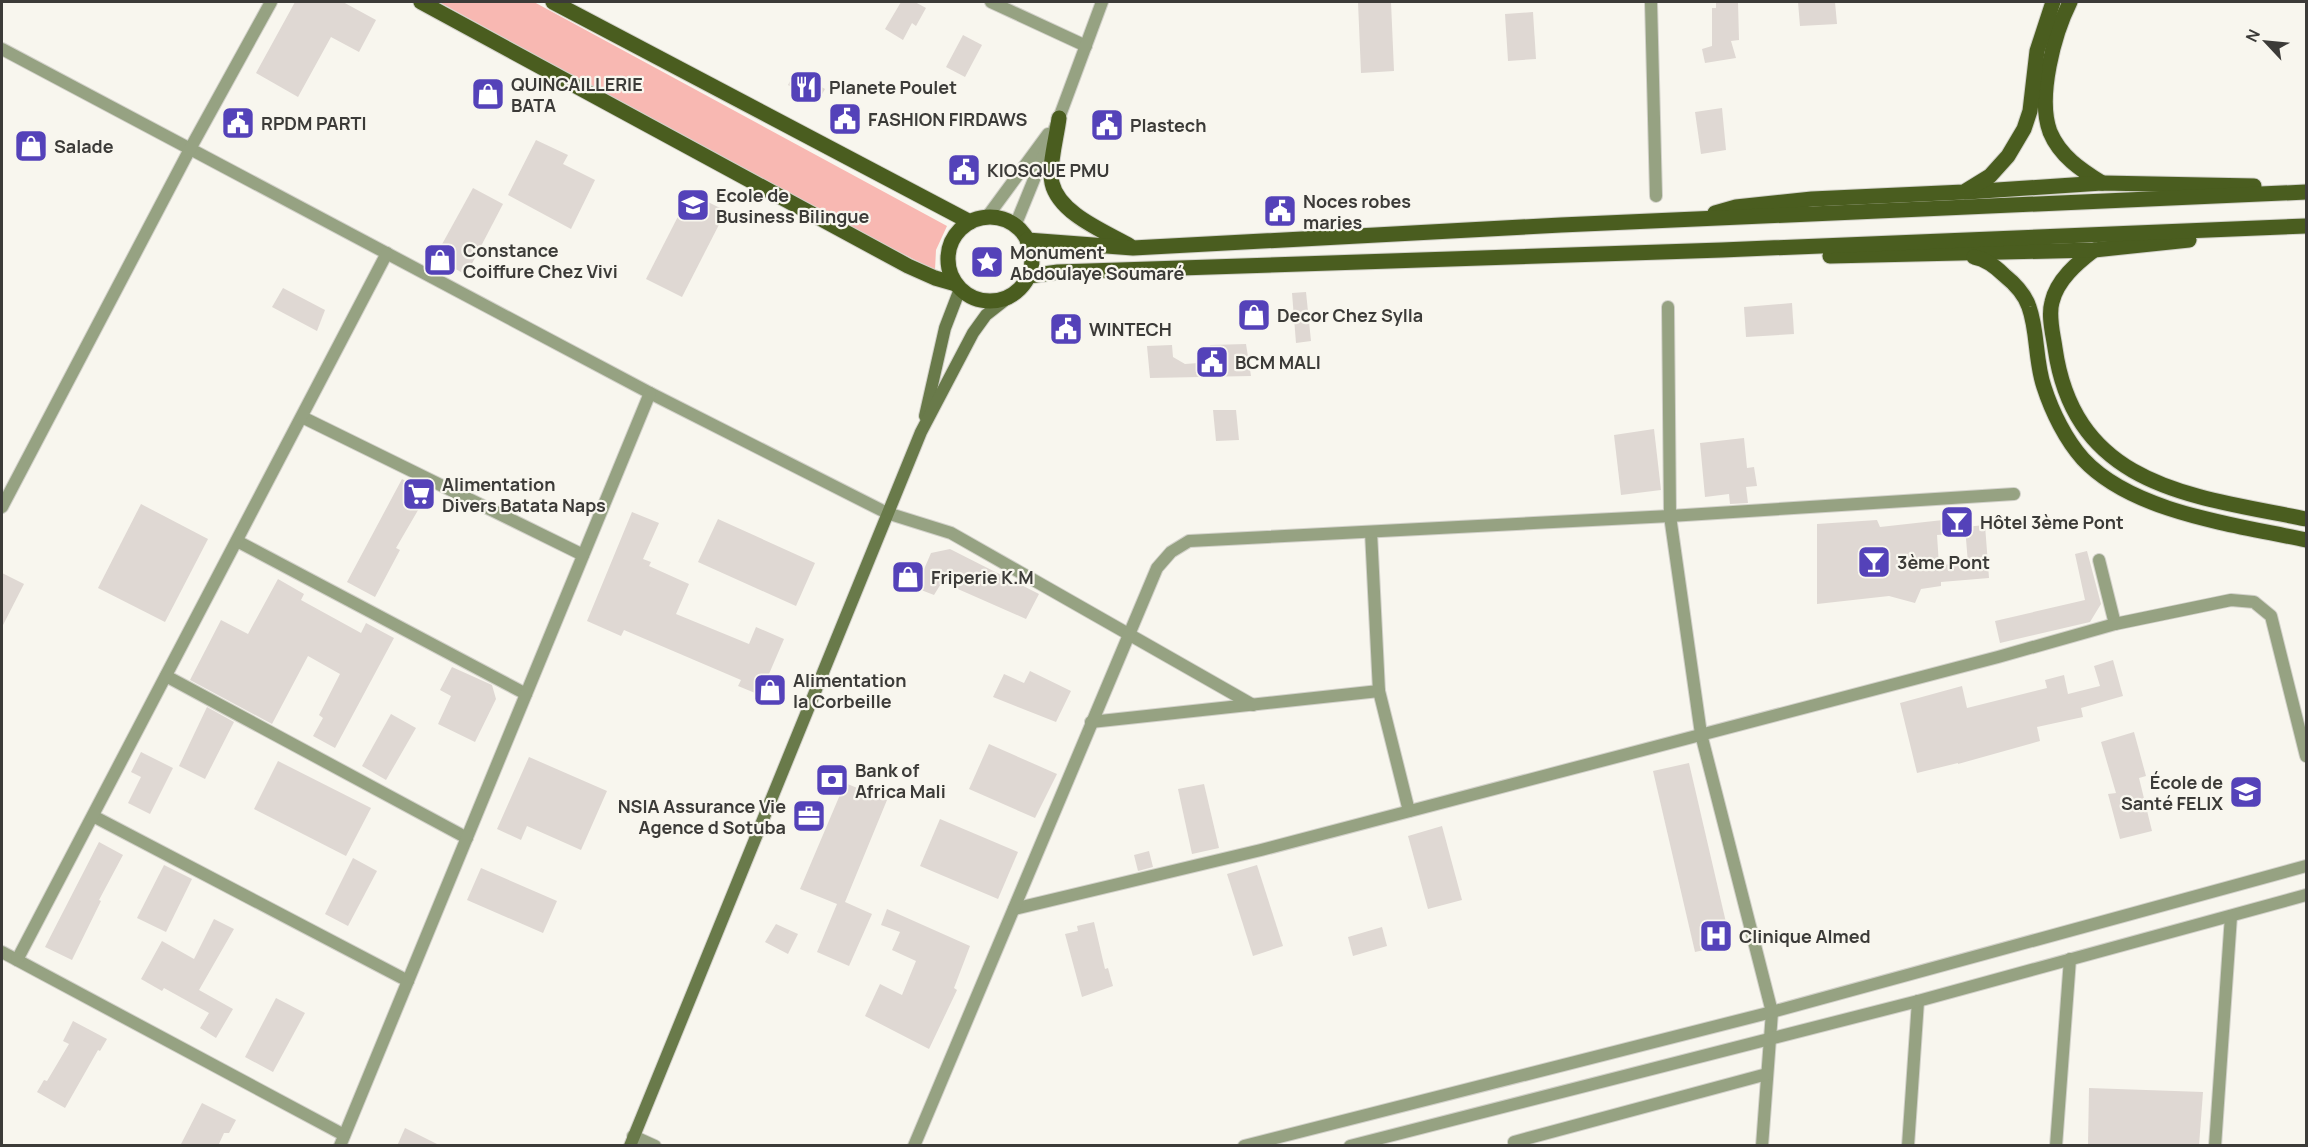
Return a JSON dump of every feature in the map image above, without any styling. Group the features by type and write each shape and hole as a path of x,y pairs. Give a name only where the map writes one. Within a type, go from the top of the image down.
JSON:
{"main road":[{"path":"421,2 908,266 958,287 970,297 983,301 996,301 1009,297"},
{"path":"553,2 970,222"},
{"path":"1964,192 1990,176 2008,156 2024,129 2030,111 2037,51 2053,2"},
{"path":"2070,2 2054,44 2047,84 2046,111 2050,132 2063,153 2078,168 2102,183"},
{"path":"1059,118 1052,182 1057,196 1080,218 1133,248"},
{"path":"1694,220 1736,207 1812,199 2102,183 2206,183 2307,190"},
{"path":"1027,240 1133,248 2307,190"},
{"path":"632,1141 921,432 973,333 987,315 1024,285 1029,276 1032,254 1027,240 1016,226 999,218 987,217 970,222 956,234 949,250 948,268 958,287 937,360 921,432"},
{"path":"1029,276 1070,271 1722,250 2307,227"},
{"path":"1722,250 1791,256 2094,250 2307,227"},
{"path":"2094,250 2077,263 2063,280 2052,302 2051,324 2057,361 2070,402 2083,426 2103,448 2127,468 2147,479 2187,495 2307,519"},
{"path":"1956,254 1979,258 1996,267 2021,293 2029,305 2044,387 2063,431 2083,458 2108,479 2142,498 2183,512 2307,540"}],"street":[{"path":"991,2 1086,46"},
{"path":"1016,226 1102,2"},
{"path":"1651,2 1656,196"},
{"path":"2,507 190,148 270,3"},
{"path":"2,49 650,393 888,513 951,533 1253,705"},
{"path":"987,217 1059,118"},
{"path":"17,960 387,253"},
{"path":"1668,307 1670,516 1701,734 1772,1012 1762,1146"},
{"path":"2,952 342,1140 650,393"},
{"path":"302,417 583,555"},
{"path":"914,1146 1157,568 1171,552 1189,542 1670,516 2014,494"},
{"path":"1371,532 1379,691 1409,811"},
{"path":"237,541 526,694"},
{"path":"2099,560 2115,624"},
{"path":"1014,909 1261,850 1998,657 2115,624 2231,600 2254,602 2271,616 2307,756"},
{"path":"166,676 467,838"},
{"path":"1091,722 1379,691"},
{"path":"93,816 408,981"},
{"path":"1244,1146 1772,1012 2307,866"},
{"path":"1350,1146 1918,1001 2070,958 2307,896"},
{"path":"2215,1146 2231,916"},
{"path":"2056,1146 2070,958"},
{"path":"1908,1146 1918,1001"},
{"path":"1514,1142 1767,1074"},
{"path":"632,1141 655,1146"}],"shaded area":[{"path":"439,2 534,2 947,226 936,250 935,270 832,218"}],"building":[{"path":"295,2 343,2 376,20 359,52 331,37 298,97 256,73"},
{"path":"901,2 915,2 926,8 916,26 912,23 903,40 885,29"},
{"path":"1358,2 1391,2 1394,71 1361,73"},
{"path":"1716,2 1738,2 1739,40 1731,41 1736,58 1705,63 1702,49 1712,46 1712,8 1716,8"},
{"path":"1798,2 1835,2 1837,24 1800,26"},
{"path":"1533,12 1536,59 1508,61 1505,14"},
{"path":"963,35 982,45 965,77 946,67"},
{"name":"Planete Poulet","path":"795,72 825,89 818,101 788,85"},
{"path":"1722,108 1726,150 1701,154 1695,112"},
{"path":"536,140 568,155 563,164 595,180 571,229 508,195"},
{"path":"473,188 503,204 466,275 435,257"},
{"path":"690,193 726,211 682,297 646,279"},
{"path":"283,288 325,310 317,331 272,307"},
{"path":"1306,292 1311,341 1296,343 1292,293"},
{"path":"1792,303 1794,334 1746,337 1744,307"},
{"path":"1246,344 1251,376 1150,378 1147,346 1172,345 1173,357 1185,364 1212,362 1210,345"},
{"path":"1213,410 1236,410 1239,440 1216,441"},
{"path":"1654,429 1661,490 1621,495 1614,435"},
{"path":"1744,438 1747,468 1754,467 1757,486 1746,487 1748,503 1730,504 1729,494 1705,497 1700,443"},
{"path":"402,479 428,493 396,548 400,550 375,597 347,582"},
{"path":"141,504 208,539 165,622 98,588"},
{"path":"632,512 659,523 643,559 651,562 649,566 689,584 676,614 749,644 756,627 784,639 760,695 738,686 741,680 624,630 621,636 587,621"},
{"path":"1961,518 1963,533 1937,535 1939,565 1968,563 1965,527 1985,525 1989,578 1941,582 1941,586 1921,589 1915,603 1889,596 1817,604 1817,524 1877,520 1880,527"},
{"path":"718,519 815,563 796,606 698,562"},
{"path":"950,549 1039,594 1026,619 942,582 934,595 916,588 931,553"},
{"path":"2087,551 2101,604 2090,622 2000,643 1995,621 2085,600 2075,554"},
{"path":"2,573 24,584 2,627"},
{"path":"278,579 304,594 301,600 361,633 366,623 394,638 335,748 313,736 323,718 319,715 340,674 308,656 272,724 190,680 221,620 248,634"},
{"path":"2113,660 2123,696 2081,708 2083,717 2037,727 2040,741 1917,773 1900,703 1962,686 1967,708 2047,688 2045,680 2064,675 2068,694 2100,686 2094,666"},
{"path":"452,667 492,685 496,699 475,742 438,724 451,696 440,690"},
{"path":"1030,671 1071,691 1056,722 993,697 1004,674 1024,683"},
{"path":"207,707 234,722 205,779 179,766"},
{"path":"391,714 416,728 386,780 362,766"},
{"path":"2134,732 2146,776 2139,778 2152,831 2120,839 2108,794 2116,793 2101,742"},
{"path":"989,744 1057,774 1035,818 969,789"},
{"path":"141,752 173,768 150,814 128,803 141,777 131,772"},
{"path":"529,757 607,791 581,850 527,826 521,840 497,829"},
{"path":"278,761 371,808 346,856 254,809"},
{"path":"1689,763 1731,944 1695,952 1653,771"},
{"path":"845,783 887,800 845,902 872,914 849,966 817,952 837,904 800,889"},
{"path":"1204,784 1219,848 1192,854 1178,789"},
{"path":"940,819 1018,852 998,899 920,866"},
{"path":"1442,826 1462,900 1428,909 1408,836"},
{"path":"99,842 123,855 99,900 101,901 72,960 45,947"},
{"path":"1149,851 1153,867 1138,871 1134,855"},
{"path":"353,858 377,871 348,926 325,914"},
{"path":"164,865 192,879 166,932 137,918"},
{"path":"1257,865 1283,946 1253,956 1227,874"},
{"path":"481,868 557,901 543,933 467,900"},
{"path":"887,909 970,946 954,988 957,990 929,1049 865,1016 880,984 902,995 916,961 892,950 900,932 881,925"},
{"path":"214,919 234,929 199,990 233,1009 216,1038 200,1028 209,1013 164,988 162,991 141,979 162,941 194,959"},
{"path":"1094,922 1105,969 1108,968 1113,986 1082,997 1065,934 1078,931 1077,926"},
{"path":"776,924 798,934 788,954 765,942"},
{"path":"1382,927 1387,946 1353,956 1348,937"},
{"path":"276,998 305,1013 273,1072 245,1057"},
{"path":"73,1021 107,1039 100,1051 98,1050 65,1108 37,1092 44,1080 47,1081 69,1044 63,1041"},
{"path":"2089,1088 2203,1092 2199,1146 2088,1145"},
{"path":"202,1103 236,1120 229,1133 224,1133 218,1146 180,1146"},
{"path":"405,1128 441,1146 397,1146"}],"place":[{"name":"Planete Poulet","path":"806,87"},
{"name":"QUINCAILLERIE BATA","path":"488,94"},
{"name":"FASHION FIRDAWS","path":"845,119"},
{"name":"RPDM PARTI","path":"238,123"},
{"name":"Plastech","path":"1107,125"},
{"name":"Salade","path":"31,146"},
{"name":"KIOSQUE PMU","path":"964,170"},
{"name":"Ecole de Business Bilingue","path":"693,205"},
{"name":"Noces robes maries","path":"1280,211"},
{"name":"Constance Coiffure Chez Vivi","path":"440,260"},
{"name":"Monument Abdoulaye Soumaré","path":"987,262"},
{"name":"Decor Chez Sylla","path":"1254,315"},
{"name":"WINTECH","path":"1066,329"},
{"name":"BCM MALI","path":"1212,362"},
{"name":"Alimentation Divers Batata Naps","path":"419,494"},
{"name":"Hôtel 3ème Pont","path":"1957,522"},
{"name":"3ème Pont","path":"1874,562"},
{"name":"Friperie K.M","path":"908,577"},
{"name":"Alimentation la Corbeille","path":"770,690"},
{"name":"Bank of Africa Mali","path":"832,780"},
{"name":"École de Santé FELIX","path":"2246,792"},
{"name":"NSIA Assurance Vie Agence d Sotuba","path":"809,816"},
{"name":"Clinique Almed","path":"1716,936"}]}
